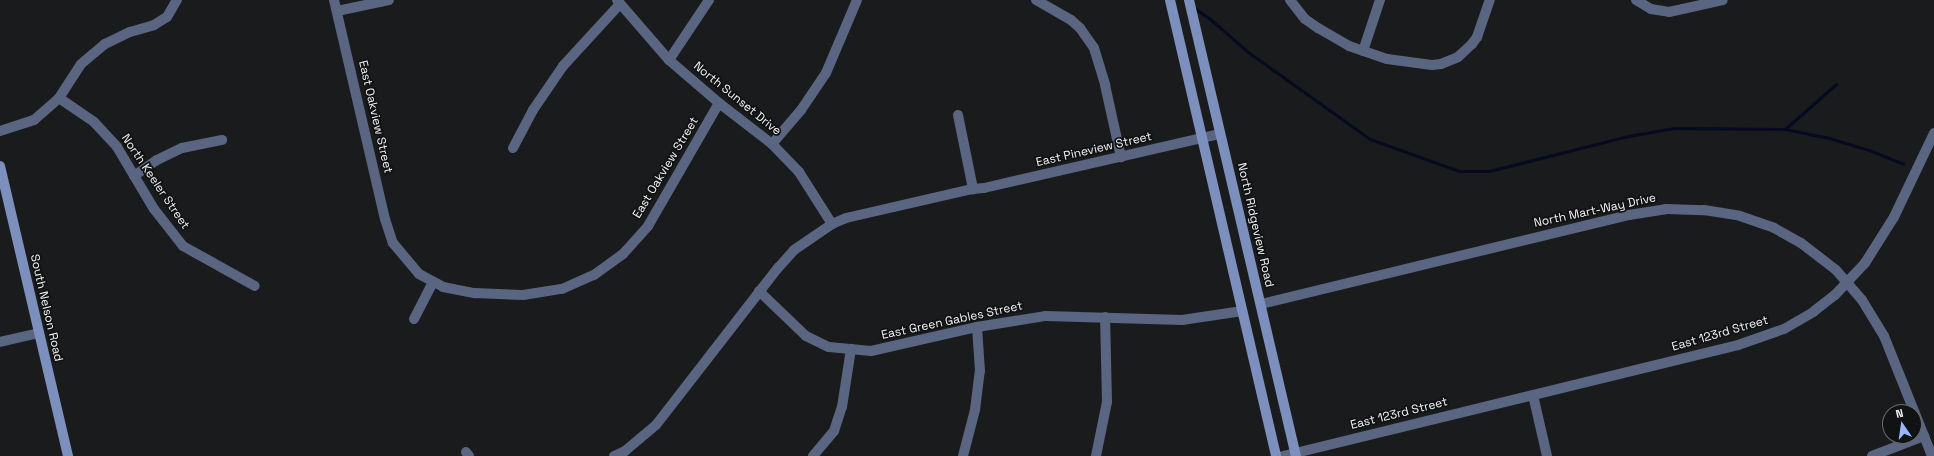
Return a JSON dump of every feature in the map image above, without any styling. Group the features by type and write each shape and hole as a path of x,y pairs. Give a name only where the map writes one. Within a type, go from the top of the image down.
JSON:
{"main road":[{"path":"1170,0 1276,456"},
{"name":"North Ridgeview Road","path":"1189,0 1295,454"},
{"name":"South Nelson Road","path":"0,166 68,456"}],"street":[{"path":"0,131 34,120 58,98 80,64 105,44 130,32 154,26 167,17 176,0"},
{"name":"East Oakview Street","path":"334,0 385,219 393,243 419,274 443,287 475,293 523,295 562,289 594,275 623,254 648,226 719,103"},
{"path":"337,11 389,0"},
{"path":"669,60 709,0"},
{"path":"772,144 801,110 826,73 857,0"},
{"path":"1036,0 1071,20 1080,28 1094,48 1105,85 1120,157"},
{"path":"1290,0 1305,19 1349,46 1386,59 1432,66 1450,61 1466,51 1477,37 1490,0"},
{"path":"1363,51 1380,0"},
{"path":"1636,0 1651,9 1669,12 1723,0"},
{"path":"513,148 533,110 563,66 619,2"},
{"name":"North Sunset Drive","path":"619,2 669,60 719,103 772,144 799,172 832,224"},
{"name":"North Keeler Street","path":"58,98 94,122 117,147 154,209 183,246 255,286"},
{"path":"958,115 973,189"},
{"name":"East 123rd Street","path":"1283,456 1738,345 1784,329 1814,312 1835,296 1866,263 1886,231 1934,133"},
{"name":"East Pineview Street","path":"759,291 794,250 832,224 846,218 1220,134"},
{"path":"134,176 157,160 182,148 222,140"},
{"name":"North Mart-Way Drive","path":"1261,304 1629,214 1666,209 1711,211 1740,216 1774,228 1801,243 1824,260 1862,300 1884,336 1932,456"},
{"path":"414,319 433,282"},
{"path":"614,456 625,451 656,425 704,365 759,291"},
{"name":"East Green Gables Street","path":"759,291 806,336 829,347 871,351 977,327 1046,316 1182,320 1242,311"},
{"path":"1096,456 1107,402 1105,317"},
{"path":"963,456 975,410 980,371 977,327"},
{"path":"0,342 39,333"},
{"path":"813,456 834,431 842,407 851,349"},
{"path":"1533,395 1547,456"},
{"path":"1872,456 1924,436"}],"waterway":[{"path":"1193,7 1209,18 1248,52 1370,139 1459,171 1489,171 1628,136 1674,128 1785,129 1829,138 1869,150 1903,164"},
{"path":"1785,129 1836,84"}]}
